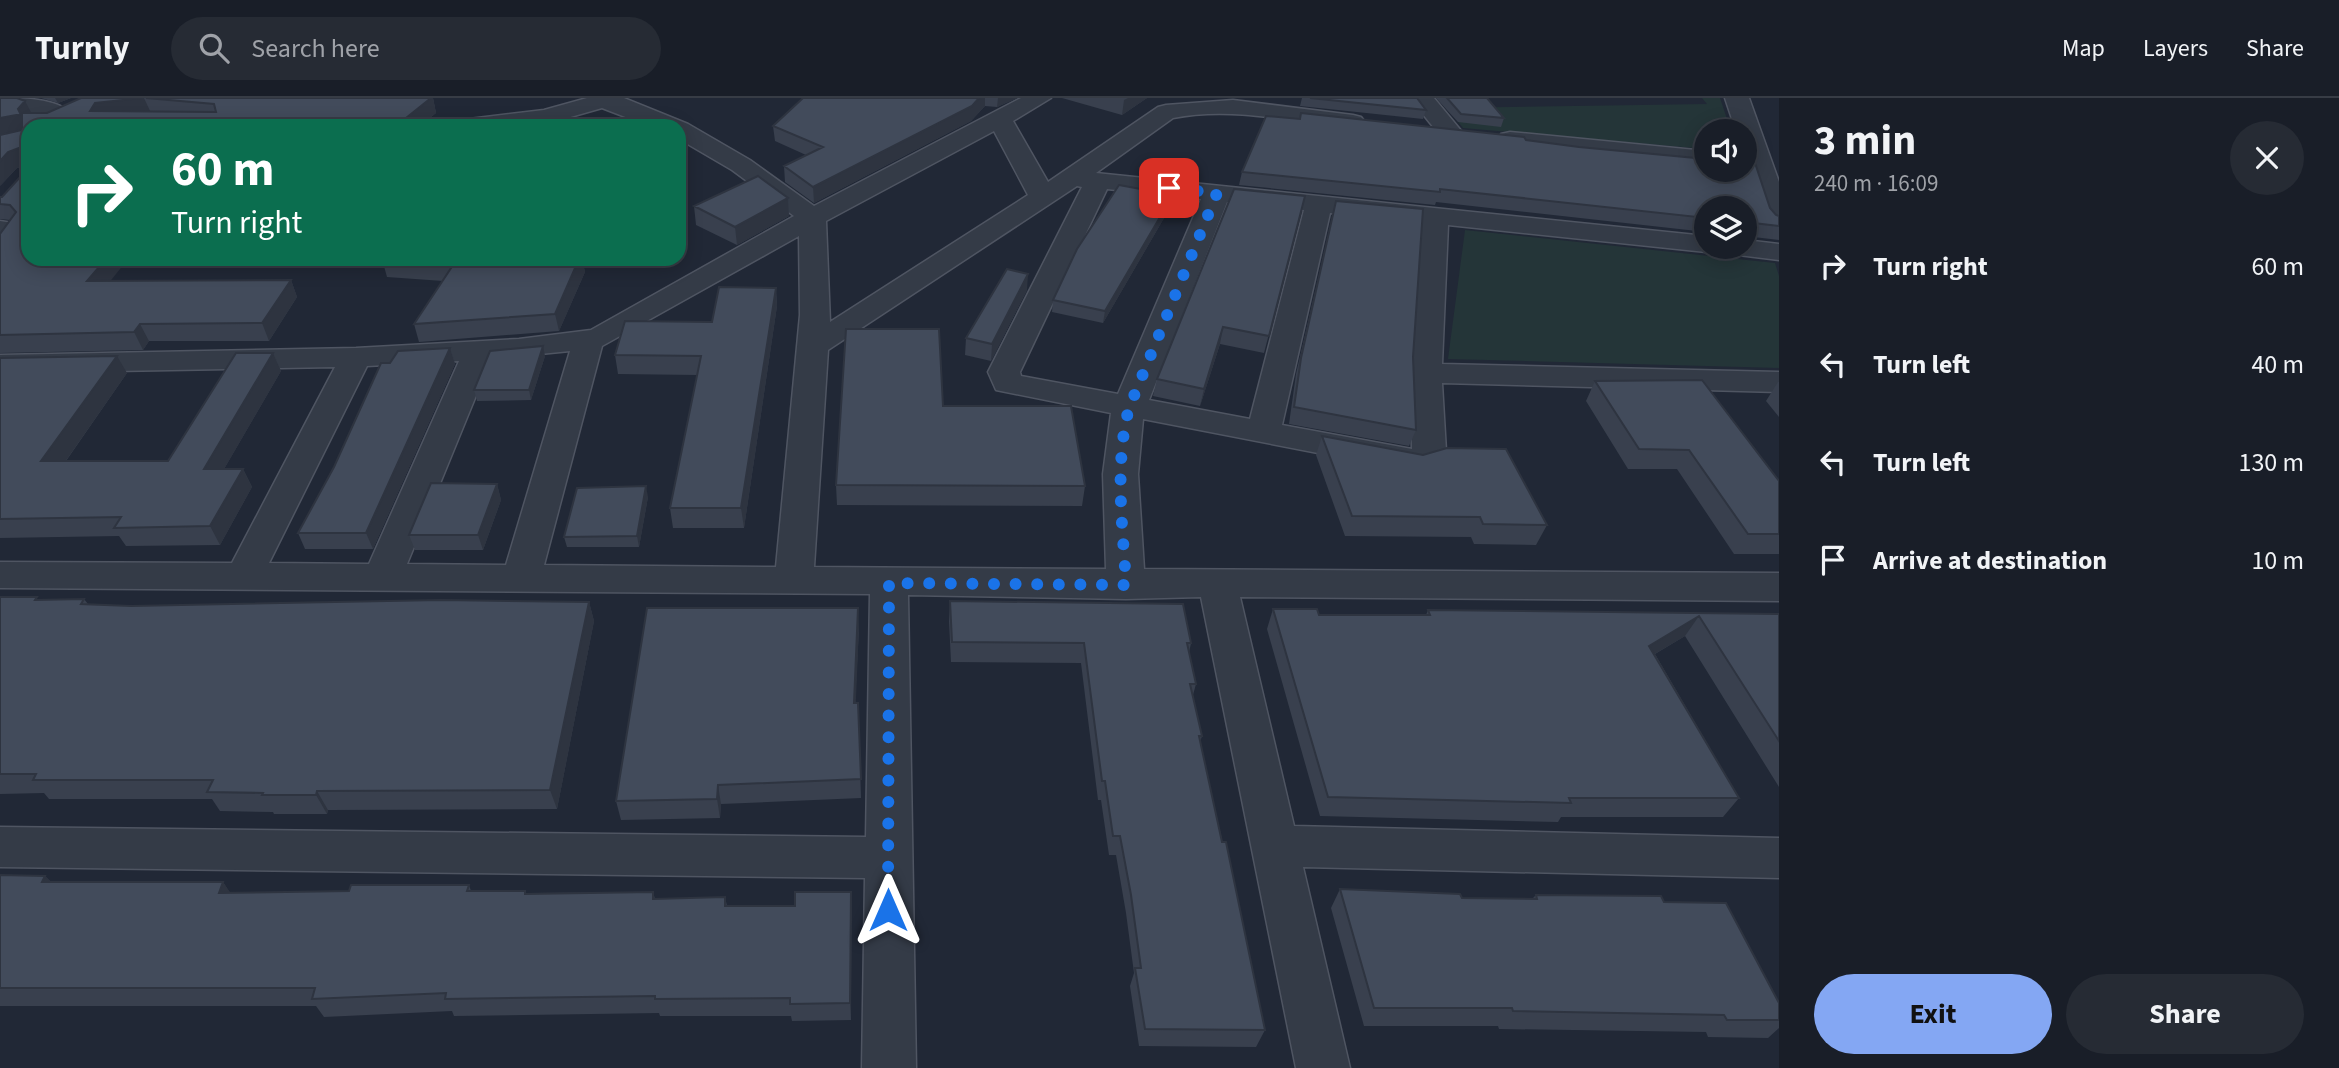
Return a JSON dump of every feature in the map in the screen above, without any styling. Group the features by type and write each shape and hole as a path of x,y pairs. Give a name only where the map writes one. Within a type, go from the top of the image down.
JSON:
{"street":[{"path":"10,98 47,119"},
{"path":"0,364 356,357 588,341 613,331 812,217 1039,98"},
{"path":"811,347 1042,196 1085,179 1166,112 1229,98"},
{"path":"1422,98 1451,133"},
{"path":"1737,98 1742,119"},
{"path":"529,119 546,117 608,99 655,119"},
{"path":"51,119 84,103"},
{"path":"1190,107 1209,106 1370,124"},
{"path":"1000,119 1042,196"},
{"path":"1424,130 1694,158"},
{"path":"686,133 741,165 812,217"},
{"path":"1757,174 1779,220"},
{"path":"1085,179 1694,243"},
{"path":"1085,179 1003,376 1007,383 1016,387 1129,408 1424,460 1429,451 1426,373 1435,216"},
{"path":"1126,585 1121,460 1129,408 1217,193"},
{"path":"1264,432 1319,204"},
{"path":"794,581 816,280 812,217"},
{"path":"0,229 9,230 0,242"},
{"path":"1757,249 1779,251"},
{"path":"521,580 588,341"},
{"path":"382,579 479,350"},
{"path":"243,578 356,357"},
{"path":"1426,373 1779,382"},
{"path":"0,575 1126,585 1779,587"},
{"path":"889,583 889,1068"},
{"path":"1218,585 1323,1068"},
{"path":"1274,846 1779,858"},
{"path":"0,847 888,858"}],"shaded area":[{"path":"1702,98 1720,98 1727,119 1694,119 1694,148 1463,128 1447,108 1707,104"},
{"path":"1465,230 1694,254 1694,259 1737,259 1775,263 1779,276 1779,368 1448,359"}],"building":[{"path":"0,98 25,101 18,109 20,113 47,113 81,98 142,98 95,103 90,111 216,112 214,104 146,98 431,98 405,119 22,119 22,114 0,118"},
{"path":"803,98 979,98 972,106 813,187 784,166 823,147 773,126"},
{"path":"1310,98 1417,98 1426,110"},
{"path":"1447,98 1487,98 1504,118 1461,114"},
{"path":"1301,113 1524,137 1526,140 1579,147 1694,158 1694,182 1757,182 1757,169 1770,208 1779,216 1779,226 1757,223 1757,196 1694,196 1694,217 1440,189 1440,192 1242,172 1266,116 1300,119"},
{"path":"21,130 21,150 19,148 8,152 0,161 0,135"},
{"path":"21,176 21,266 100,266 87,281 291,280 262,323 140,324 134,332 0,335 0,234 16,212 10,205 0,204 2,197"},
{"path":"758,176 788,198 735,227 694,206"},
{"path":"1119,185 1173,195 1105,311 1053,300 1077,249"},
{"path":"1234,189 1305,196 1269,336 1223,327 1204,389 1157,379"},
{"path":"1336,201 1423,209 1413,357 1416,430 1294,407 1301,358"},
{"path":"452,266 576,266 555,314 414,324"},
{"path":"1007,269 1028,274 992,344 966,338"},
{"path":"719,287 776,288 741,508 670,508 701,356 615,355 625,321 712,322"},
{"path":"846,329 939,329 943,406 1071,406 1085,486 836,485"},
{"path":"543,346 529,390 474,390 490,351"},
{"path":"450,348 366,533 298,533 334,467 381,363 390,363 398,351"},
{"path":"236,353 273,353 204,469 243,469 210,526 114,528 121,517 0,519 0,358 117,356 41,461 168,461"},
{"path":"1702,380 1779,481 1779,534 1748,534 1689,450 1639,449 1595,381"},
{"path":"1322,436 1423,455 1447,448 1506,449 1547,525 1483,524 1480,517 1352,516"},
{"path":"431,483 497,484 478,535 409,535"},
{"path":"646,486 637,536 564,537 577,488"},
{"path":"0,597 37,597 35,600 84,599 81,604 131,606 441,600 589,602 550,790 317,791 316,795 262,795 263,793 207,792 213,780 33,780 36,774 0,774"},
{"path":"950,601 1183,604 1191,643 1187,643 1196,684 1190,684 1202,736 1199,736 1222,842 1226,842 1265,1030 1145,1029 1135,968 1141,968 1131,895 1120,836 1113,836 1105,781 1102,781 1084,643 952,642"},
{"path":"647,608 858,608 854,703 858,703 861,779 718,785 717,799 616,801"},
{"path":"1273,609 1317,609 1319,615 1430,615 1428,610 1779,614 1779,741 1699,616 1649,646 1739,798 1569,798 1571,803 1328,797"},
{"path":"0,875 45,876 42,882 223,882 219,893 349,891 351,885 469,885 467,891 525,891 525,894 653,892 653,899 725,897 725,906 795,906 795,892 851,892 850,1003 790,1004 790,998 655,999 655,996 445,999 446,993 312,999 315,988 0,988"},
{"path":"1340,889 1460,894 1462,898 1537,899 1536,895 1661,896 1664,902 1726,903 1779,1003 1779,1020 1727,1020 1724,1015 1513,1011 1512,1008 1374,1008"}],"route":[{"path":"888,910 889,583 1126,585 1121,460 1123,429 1129,408 1217,193 1169,188"}]}
